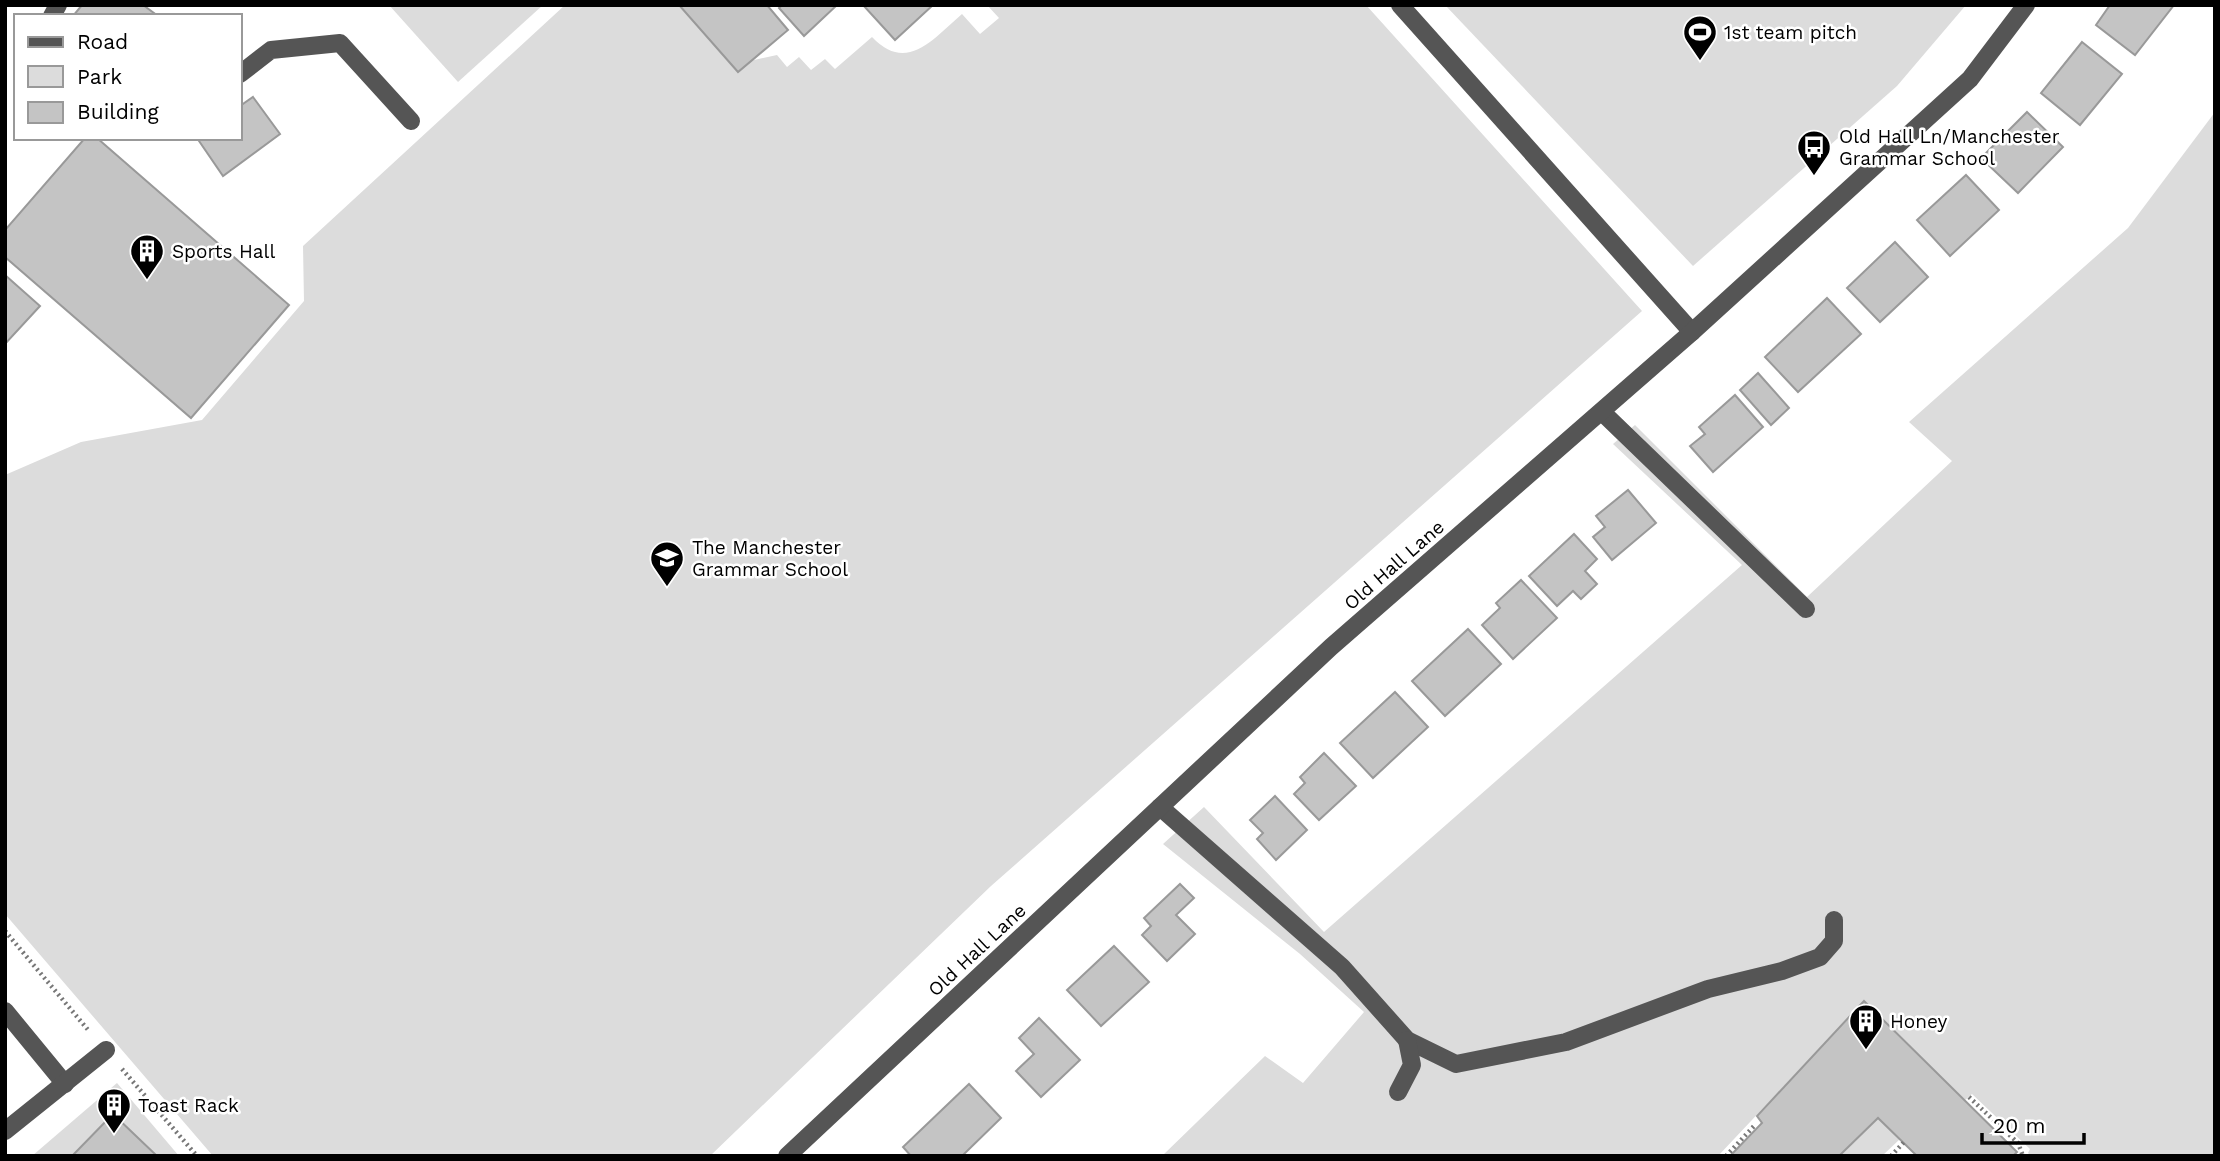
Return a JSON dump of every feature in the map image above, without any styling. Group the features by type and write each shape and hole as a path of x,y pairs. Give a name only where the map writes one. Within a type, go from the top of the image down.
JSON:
{"street":[{"path":"1400,5 1692,332"},
{"name":"Old Hall Lane","path":"787,1156 1331,648 1692,332 1970,79 2026,5"},
{"path":"242,72 271,50 340,43 411,121"},
{"path":"1602,412 1806,609"},
{"path":"1160,807 1342,967 1407,1040 1456,1064 1566,1042 1708,989 1782,971 1820,957 1834,941 1834,920"},
{"path":"5,1011 65,1084"},
{"path":"1398,1092 1412,1065 1407,1040"},
{"path":"5,1130 106,1050"}],"path":[{"path":"1969,1097 2018,1143 2023,1156"},
{"path":"1726,1156 1754,1126"},
{"path":"1891,1156 1903,1142"}],"green space":[{"path":"389,5 543,5 458,82"},
{"name":"The Manchester Grammar School","path":"565,5 684,5 736,64 777,55 787,67 799,57 811,70 825,59 835,69 872,37 885,48 897,52 920,48 962,14 980,34 999,18 987,5 1366,5 1642,311 991,886 710,1156 213,1156 5,914 5,475 81,442 202,420 304,301 303,246"},
{"path":"1445,5 1966,5 1897,86 1693,266"},
{"path":"2215,112 2215,1156 2031,1156 2028,1153 2030,1149 1972,1094 1965,1100 1864,1001 1718,1156 1162,1156 1265,1056 1303,1083 1364,1012 1300,954 1163,844 1204,807 1324,932 1742,565 1613,444 1635,425 1807,597 1952,461 1909,422 2128,228"},
{"path":"117,1083 179,1156 157,1156 113,1114 72,1156 32,1156"},
{"path":"1878,1118 1900,1139 1882,1156 1839,1156"}],"building":[{"path":"82,5 143,5 155,14 75,14"},
{"path":"679,5 767,5 788,30 738,72"},
{"path":"782,5 837,5 804,36 779,8"},
{"path":"863,5 933,5 895,40"},
{"path":"2110,5 2174,5 2135,55 2096,25"},
{"path":"2082,42 2122,74 2080,125 2041,93"},
{"path":"253,97 280,134 223,176 198,140 242,140 242,105"},
{"path":"2027,112 2063,147 2018,193 1981,158"},
{"name":"Sports Hall","path":"83,140 99,140 289,305 191,418 5,257 5,230"},
{"path":"1966,175 1999,210 1950,256 1917,220"},
{"path":"1895,242 1928,277 1880,322 1847,288"},
{"path":"5,275 40,306 5,344"},
{"path":"1827,298 1861,334 1798,392 1765,357"},
{"path":"1758,373 1789,408 1771,425 1740,390"},
{"path":"1735,395 1763,427 1713,472 1690,446 1705,434 1699,427"},
{"path":"1628,490 1656,523 1612,560 1593,537 1605,527 1596,516"},
{"path":"1574,534 1597,559 1585,571 1597,584 1581,599 1573,591 1557,606 1529,576"},
{"path":"1521,580 1557,618 1513,659 1482,625 1500,608 1496,603"},
{"path":"1468,629 1501,664 1445,716 1412,681"},
{"path":"1395,692 1428,727 1373,778 1340,743"},
{"path":"1324,753 1356,786 1319,820 1294,794 1305,783 1300,777"},
{"path":"1275,796 1307,830 1276,860 1257,839 1263,833 1250,820"},
{"path":"1180,884 1194,898 1176,915 1195,934 1167,961 1142,935 1151,926 1144,918"},
{"path":"1114,946 1149,982 1101,1026 1067,990"},
{"name":"Honey","path":"1864,1001 2017,1152 2013,1156 1917,1156 1878,1118 1839,1156 1730,1156 1762,1123 1757,1116"},
{"path":"1039,1018 1080,1060 1041,1097 1016,1071 1034,1054 1019,1038"},
{"path":"969,1084 1001,1118 962,1156 911,1156 903,1147"},
{"name":"Toast Rack","path":"113,1114 157,1156 72,1156"}],"place":[{"name":"1st team pitch","path":"1700,62"},
{"name":"Old Hall Ln/Manchester Grammar School","path":"1814,177"},
{"name":"Sports Hall","path":"147,281"},
{"name":"The Manchester Grammar School","path":"667,588"},
{"name":"Honey","path":"1866,1051"},
{"name":"Toast Rack","path":"114,1135"}]}
